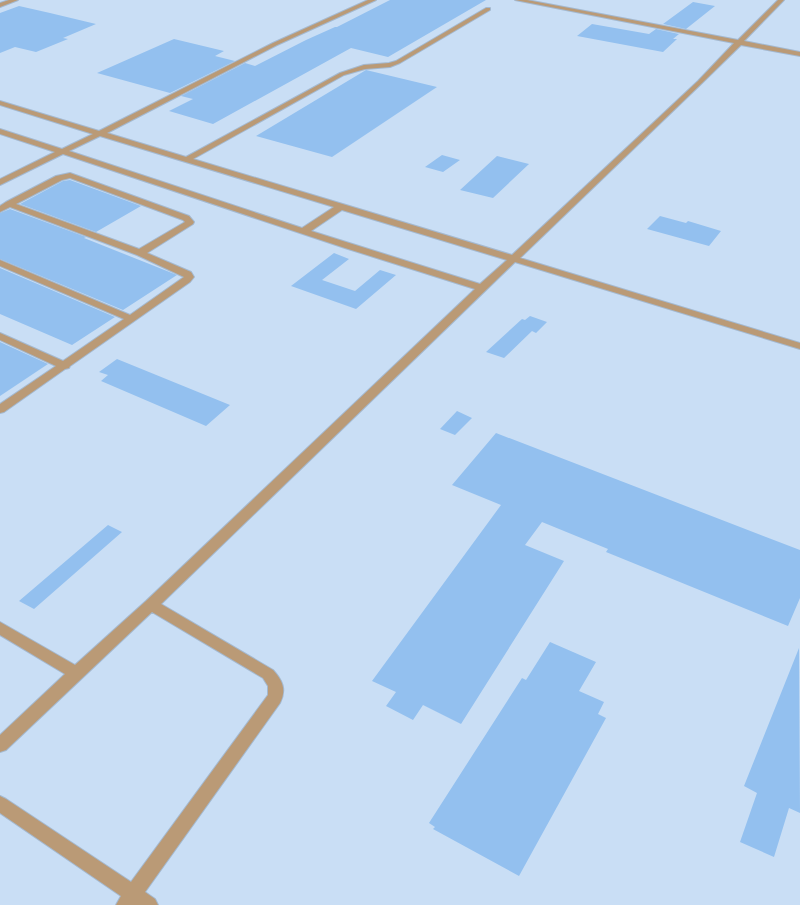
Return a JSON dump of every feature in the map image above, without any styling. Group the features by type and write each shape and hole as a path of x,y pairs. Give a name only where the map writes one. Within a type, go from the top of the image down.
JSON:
{"street":[{"path":"0,5 15,0"},
{"path":"0,182 100,134 275,44 373,0"},
{"path":"518,0 800,54"},
{"path":"0,745 151,605 513,260 781,0"},
{"path":"186,160 342,74 364,67 390,65 398,62 488,8"},
{"path":"0,103 800,346"},
{"path":"0,131 304,232 482,288"},
{"path":"0,209 59,178 70,175 189,220 190,222 140,254"},
{"path":"0,410 132,319 187,280 189,277 188,274 180,270 9,204"},
{"path":"304,232 340,207"},
{"path":"0,264 132,319"},
{"path":"0,336 65,366"},
{"path":"130,900 275,698 278,690 275,682 268,674 151,605"},
{"path":"0,628 76,673"},
{"path":"0,804 130,900 149,905"}],"building":[{"path":"390,0 486,0 388,57 351,48 213,124 169,111 193,99 181,96 245,63 255,66"},
{"path":"693,2 715,6 686,29 663,24"},
{"path":"19,6 96,24 63,38 68,39 36,52 15,47 0,53 0,13"},
{"path":"592,24 649,34 656,29 679,34 673,39 677,39 663,52 577,36"},
{"path":"174,39 224,51 215,56 235,61 170,93 97,73"},
{"path":"366,70 437,87 332,157 256,136"},
{"path":"442,155 460,160 443,172 425,167"},
{"path":"497,156 529,164 493,198 460,190"},
{"path":"70,180 141,206 96,232 20,204 63,181"},
{"path":"10,209 86,237 84,238 177,275 123,310 0,259 0,213"},
{"path":"660,216 686,223 688,221 721,231 709,246 647,229"},
{"path":"334,253 349,259 322,280 355,291 380,270 396,275 356,309 291,286"},
{"path":"0,268 115,317 72,345 0,314"},
{"path":"530,316 547,322 536,333 532,331 504,358 486,352 522,319 525,320"},
{"path":"0,342 48,364 0,396"},
{"path":"117,359 230,405 206,426 101,381 108,375 99,372"},
{"path":"457,411 472,418 455,435 440,429"},
{"path":"496,433 800,550 800,598 788,626 606,552 608,549 542,522 525,545 564,561 461,724 423,705 413,720 386,706 396,692 372,681 501,505 452,485"},
{"path":"108,525 122,532 34,609 19,601"},
{"path":"550,642 596,662 579,691 604,702 598,714 606,718 519,876 433,829 435,827 429,823 522,678 526,680"},
{"path":"799,648 800,813 789,808 774,857 740,842 757,793 744,786"}]}
